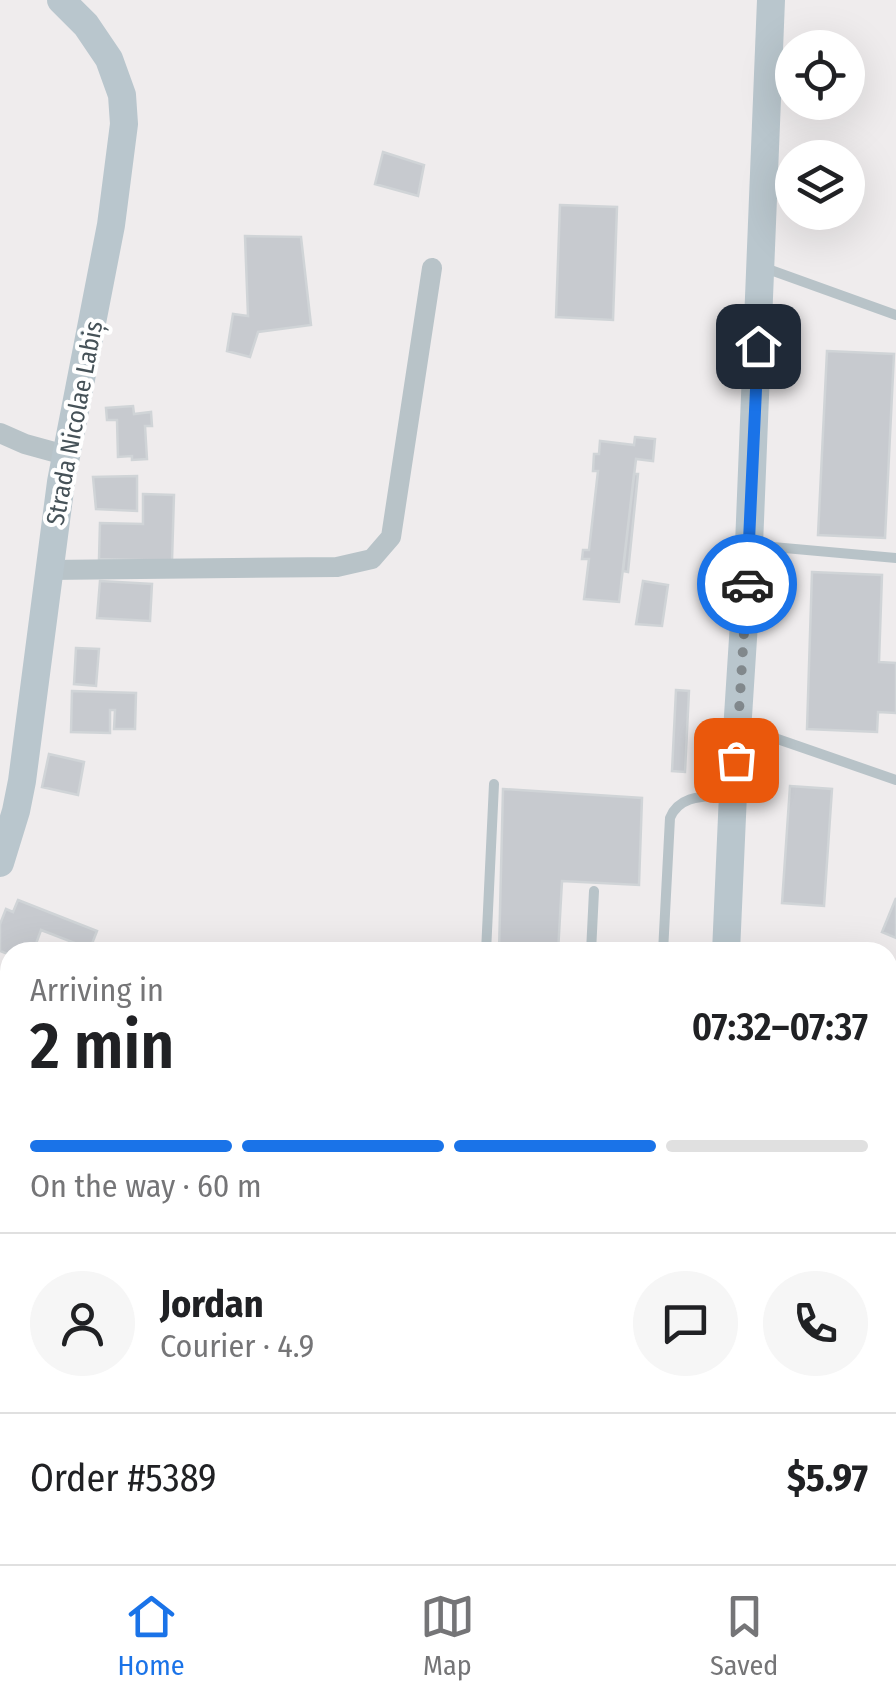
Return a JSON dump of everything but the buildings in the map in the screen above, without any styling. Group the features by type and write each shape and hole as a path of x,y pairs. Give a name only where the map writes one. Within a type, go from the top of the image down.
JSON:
{"main road":[{"name":"Strada Nicolae Labiș","path":"0,863 22,781 66,455 122,154 122,95 109,59 86,25 61,0"},
{"path":"726,942 750,545 771,0"}],"street":[{"path":"48,570 336,567 372,560 392,537 432,268"},
{"path":"0,433 66,455"}],"lane":[{"path":"761,266 896,315"},
{"path":"750,545 896,558"},
{"path":"739,726 896,780"},
{"path":"486,942 494,784"},
{"path":"664,942 670,818 687,800 733,794"},
{"path":"591,942 594,891"}],"way so far":[{"path":"736,760 747,584"}],"route":[{"path":"747,584 758,346"}]}
